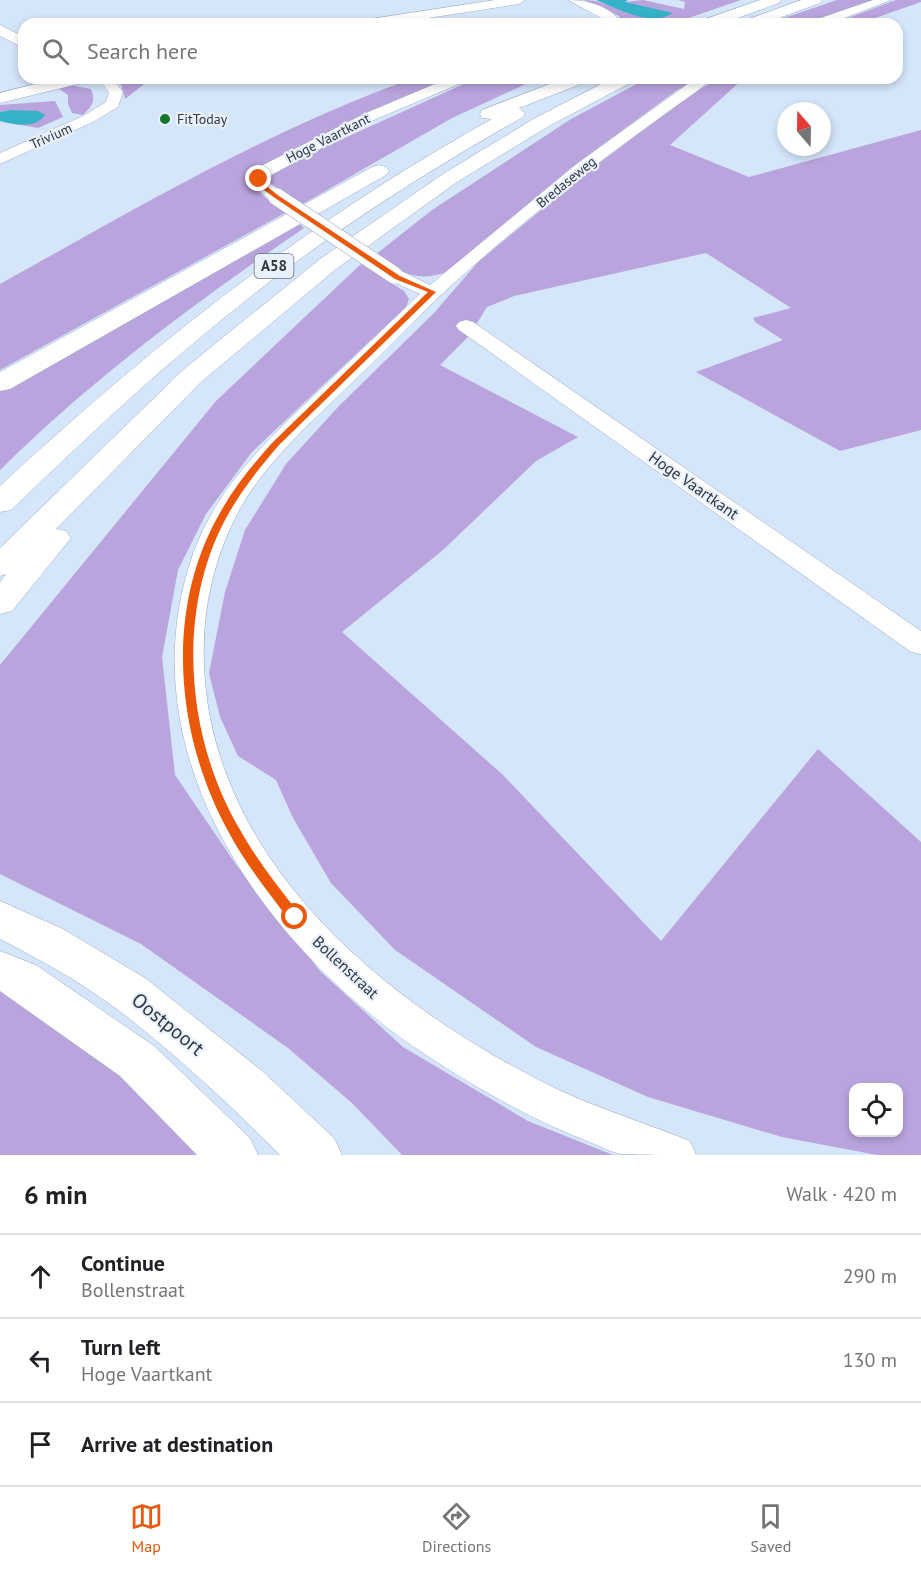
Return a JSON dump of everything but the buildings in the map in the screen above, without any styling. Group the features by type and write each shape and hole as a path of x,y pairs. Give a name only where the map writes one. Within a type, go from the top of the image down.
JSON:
{"main road":[{"path":"723,18 774,0"},
{"path":"766,18 815,0"},
{"path":"0,30 18,40"},
{"path":"0,89 22,84"},
{"path":"0,98 56,84"},
{"name":"A58","path":"0,383 351,186 500,109 566,84"},
{"name":"A58","path":"0,503 57,449 187,334 304,243 398,181 480,132 571,84"},
{"name":"A58","path":"0,566 192,376 328,264 450,178 542,122 615,84"},
{"name":"A58","path":"0,603 65,526 89,476"},
{"name":"Oostpoort","path":"0,919 47,942 129,992 245,1087 316,1155"},
{"path":"0,970 20,979 137,1061 232,1155"}],"street":[{"path":"403,18 519,0"},
{"path":"574,0 611,18"},
{"path":"835,18 885,0"},
{"path":"88,84 99,92 100,110"},
{"name":"Trivium","path":"0,159 88,119 113,104 116,98 112,84"},
{"name":"Hoge Vaartkant","path":"432,292 394,275 277,197 260,184 260,177 267,170 377,113 447,84"},
{"name":"Bredaseweg","path":"432,292 584,166 697,84"},
{"name":"Bollenstraat","path":"432,292 276,444 257,465 225,511 203,562 189,627 190,706 198,739 213,783 238,837 295,917 341,965 394,1011 467,1060 505,1082 545,1103 675,1155"},
{"name":"Hoge Vaartkant","path":"466,326 921,645"}],"shaded area":[{"path":"584,0 605,3 636,14 657,17 668,16 624,2 643,0 684,9 685,2 678,0 741,0 688,18 620,18"},
{"path":"837,0 875,0 827,18 784,18"},
{"path":"896,0 921,0 921,2 875,18 848,18"},
{"path":"121,84 144,84 125,99"},
{"path":"399,84 441,84 253,176 251,181 256,190 285,213 0,370 0,284 203,172 254,146"},
{"path":"464,84 526,84 452,118 301,205 269,182 273,173 285,165"},
{"path":"637,84 688,84 572,167 447,272 417,276 401,271 375,255 432,210 571,119"},
{"path":"709,84 737,84 670,145 749,177 921,130 921,430 840,451 696,372 783,340 755,322 753,318 791,308 706,253 514,296 487,307 469,336 440,365 578,437 536,461 443,550 342,632 503,775 661,941 818,749 921,842 921,1155 877,1155 782,1137 648,1097 536,1047 395,950 331,883 293,818 276,780 238,756 220,717 209,673 225,592 245,530 286,464 338,407 434,313 478,262 590,170 693,93"},
{"path":"70,85 91,89 92,104 83,115 72,113 68,104 68,95 58,88"},
{"path":"55,101 63,117 38,128 16,124 26,124 10,110 0,112 0,105"},
{"path":"299,223 304,228 146,342 71,404 0,470 0,391"},
{"path":"361,264 404,291 409,299 406,307 252,452 206,514 178,570 162,657 175,775 237,866 320,971 403,1047 528,1121 613,1155 402,1155 352,1103 288,1048 141,944 0,874 0,665 216,401"},
{"path":"0,990 80,1040 145,1095 208,1155 0,1155"}],"water":[{"path":"596,0 628,0 625,2 673,13 664,17 644,18"},
{"path":"38,111 45,115 30,124 18,125 0,121 0,112"}],"place":[{"name":"FitToday","path":"165,119"}],"route":[{"path":"259,179 262,186 277,197 397,277 432,292 257,465 225,511 208,546 198,582 189,627 188,674 190,706 198,739 232,829 295,917"}]}
